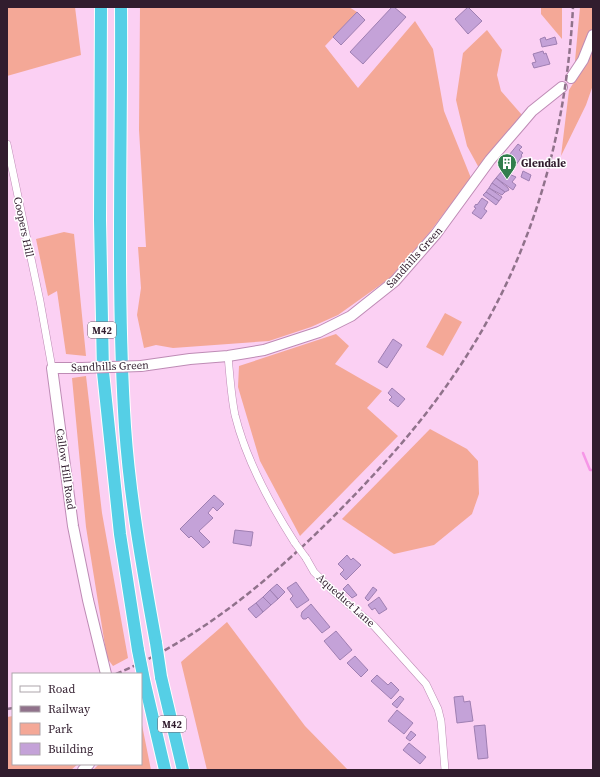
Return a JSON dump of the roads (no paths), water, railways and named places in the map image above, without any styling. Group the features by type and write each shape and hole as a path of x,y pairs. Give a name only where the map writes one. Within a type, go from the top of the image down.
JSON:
{"highway":[{"name":"M42","path":"101,7 100,220 103,372 120,534 138,650 165,770"},
{"name":"M42","path":"121,7 120,324 125,428 136,530 161,677 183,770"}],"street":[{"path":"562,87 571,78 583,60 593,35"},
{"name":"Sandhills Green","path":"52,368 141,366 228,356 264,350 320,332 351,316 395,281 436,234 490,160 532,111 562,87"},
{"name":"Coopers Hill","path":"7,144 32,263"},
{"name":"Callow Hill Road","path":"32,263 52,368 74,526 88,600 106,673"},
{"name":"Aqueduct Lane","path":"228,356 236,416 252,464 272,504 314,572 334,592 374,626 426,684 438,709 441,721 445,770"}],"waterway":[{"path":"583,453 590,470 593,470"}],"railway":[{"path":"118,673 146,660 203,627 230,608 281,566 329,521 379,469 426,414 454,375 481,333 504,289 523,245 539,199 552,153 562,105 569,56 573,7"},
{"path":"7,709 12,708"}],"place":[{"name":"Glendale","path":"507,180"}]}
